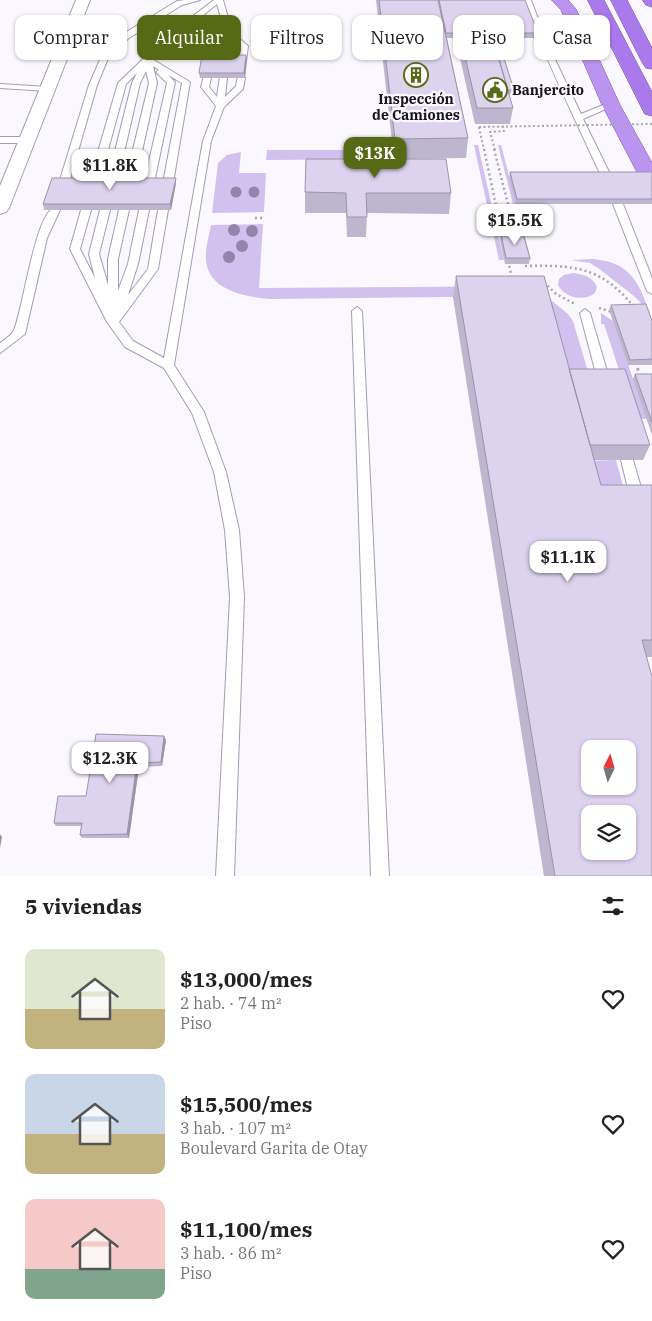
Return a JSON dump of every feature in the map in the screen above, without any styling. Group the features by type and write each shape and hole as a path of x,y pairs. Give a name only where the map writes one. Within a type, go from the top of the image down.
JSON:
{"highway":[{"path":"560,0 570,15"},
{"path":"596,0 652,110"},
{"path":"620,0 652,64"},
{"path":"627,15 652,46"},
{"path":"590,60 611,105 650,178"}],"street":[{"path":"0,208 83,0"}],"lane":[{"path":"64,183 93,85 106,55 126,36 180,3 196,0"},
{"path":"199,15 218,0 223,15"},
{"path":"527,0 534,18"},
{"path":"241,43 244,46 242,60"},
{"path":"148,60 186,82 168,183"},
{"path":"112,183 136,83 148,60"},
{"path":"130,183 152,83 148,60"},
{"path":"148,60 170,82 149,183"},
{"path":"94,183 122,83 148,60"},
{"path":"551,60 607,178"},
{"path":"206,78 205,87 220,106"},
{"path":"168,366 207,141 220,106 223,78"},
{"path":"220,106 240,87 240,78"},
{"path":"0,86 48,89"},
{"path":"577,118 611,105"},
{"path":"0,140 27,140"},
{"path":"618,204 652,291"},
{"path":"0,349 19,334 42,238 55,210"},
{"path":"86,210 75,249 113,322 129,344 168,366 198,412 220,472 232,530 237,597 224,876"},
{"path":"105,210 94,254 113,322"},
{"path":"113,322 113,259 124,210"},
{"path":"113,322 133,264 144,210"},
{"path":"113,322 153,269 163,210"},
{"path":"586,308 605,385"},
{"path":"357,312 380,876"},
{"path":"627,460 639,504"}],"path":[{"path":"500,116 504,131 490,132 517,240"},
{"path":"503,240 479,127 652,124"},
{"path":"255,218 263,218"},
{"path":"507,256 512,278 520,278"},
{"path":"522,256 524,266 577,266 590,270 625,297 635,310"},
{"path":"541,280 556,294 586,308 609,310 617,316"},
{"path":"633,356 641,379"}],"shaded area":[{"path":"474,145 478,145 504,260 499,260"},
{"path":"498,145 501,145 531,260 527,260"},
{"path":"267,150 393,150 394,159 266,160"},
{"path":"241,152 239,173 266,173 264,212 212,213 218,163 227,155"},
{"path":"263,224 259,288 534,286 568,314 573,321 592,385 562,385 539,296 271,299 240,294 221,285 208,270 206,260 211,225"},
{"path":"592,259 618,265 636,281 651,319 652,332 641,303 634,296 590,263 571,260"},
{"path":"573,273 590,278 597,287 595,293 580,298 565,293 558,285 559,279 564,275"},
{"path":"601,313 613,321 647,419 635,419 604,324 601,324"},
{"path":"616,460 628,504 593,504 581,461"}],"building":[{"path":"379,0 438,0 441,15 381,15"},
{"path":"439,0 525,0 534,23 534,33 524,33 524,15 453,15 453,33 446,33"},
{"path":"443,23 468,138 395,139 386,60 443,60"},
{"path":"241,55 246,55 244,73 199,73 201,60 241,60"},
{"path":"466,60 499,60 513,108 477,108"},
{"path":"499,60 504,60 514,90 508,90"},
{"path":"306,159 446,159 451,193 366,193 367,217 347,217 346,193 305,192"},
{"path":"510,172 652,172 652,199 517,199"},
{"path":"52,178 176,178 170,204 43,204"},
{"path":"501,234 523,234 530,258 506,258"},
{"path":"456,276 544,276 601,485 652,485 652,640 642,640 652,677 652,876 555,876"},
{"path":"646,304 652,321 652,359 630,360 611,305"},
{"path":"569,369 625,369 650,445 590,445"},
{"path":"635,374 652,374 652,422"},
{"path":"96,734 164,736 161,762 137,763 127,834 80,835 82,823 54,823 58,796 86,796"}],"place":[{"name":"Inspección de Camiones","path":"416,75"},
{"name":"Banjercito","path":"495,90"}]}
